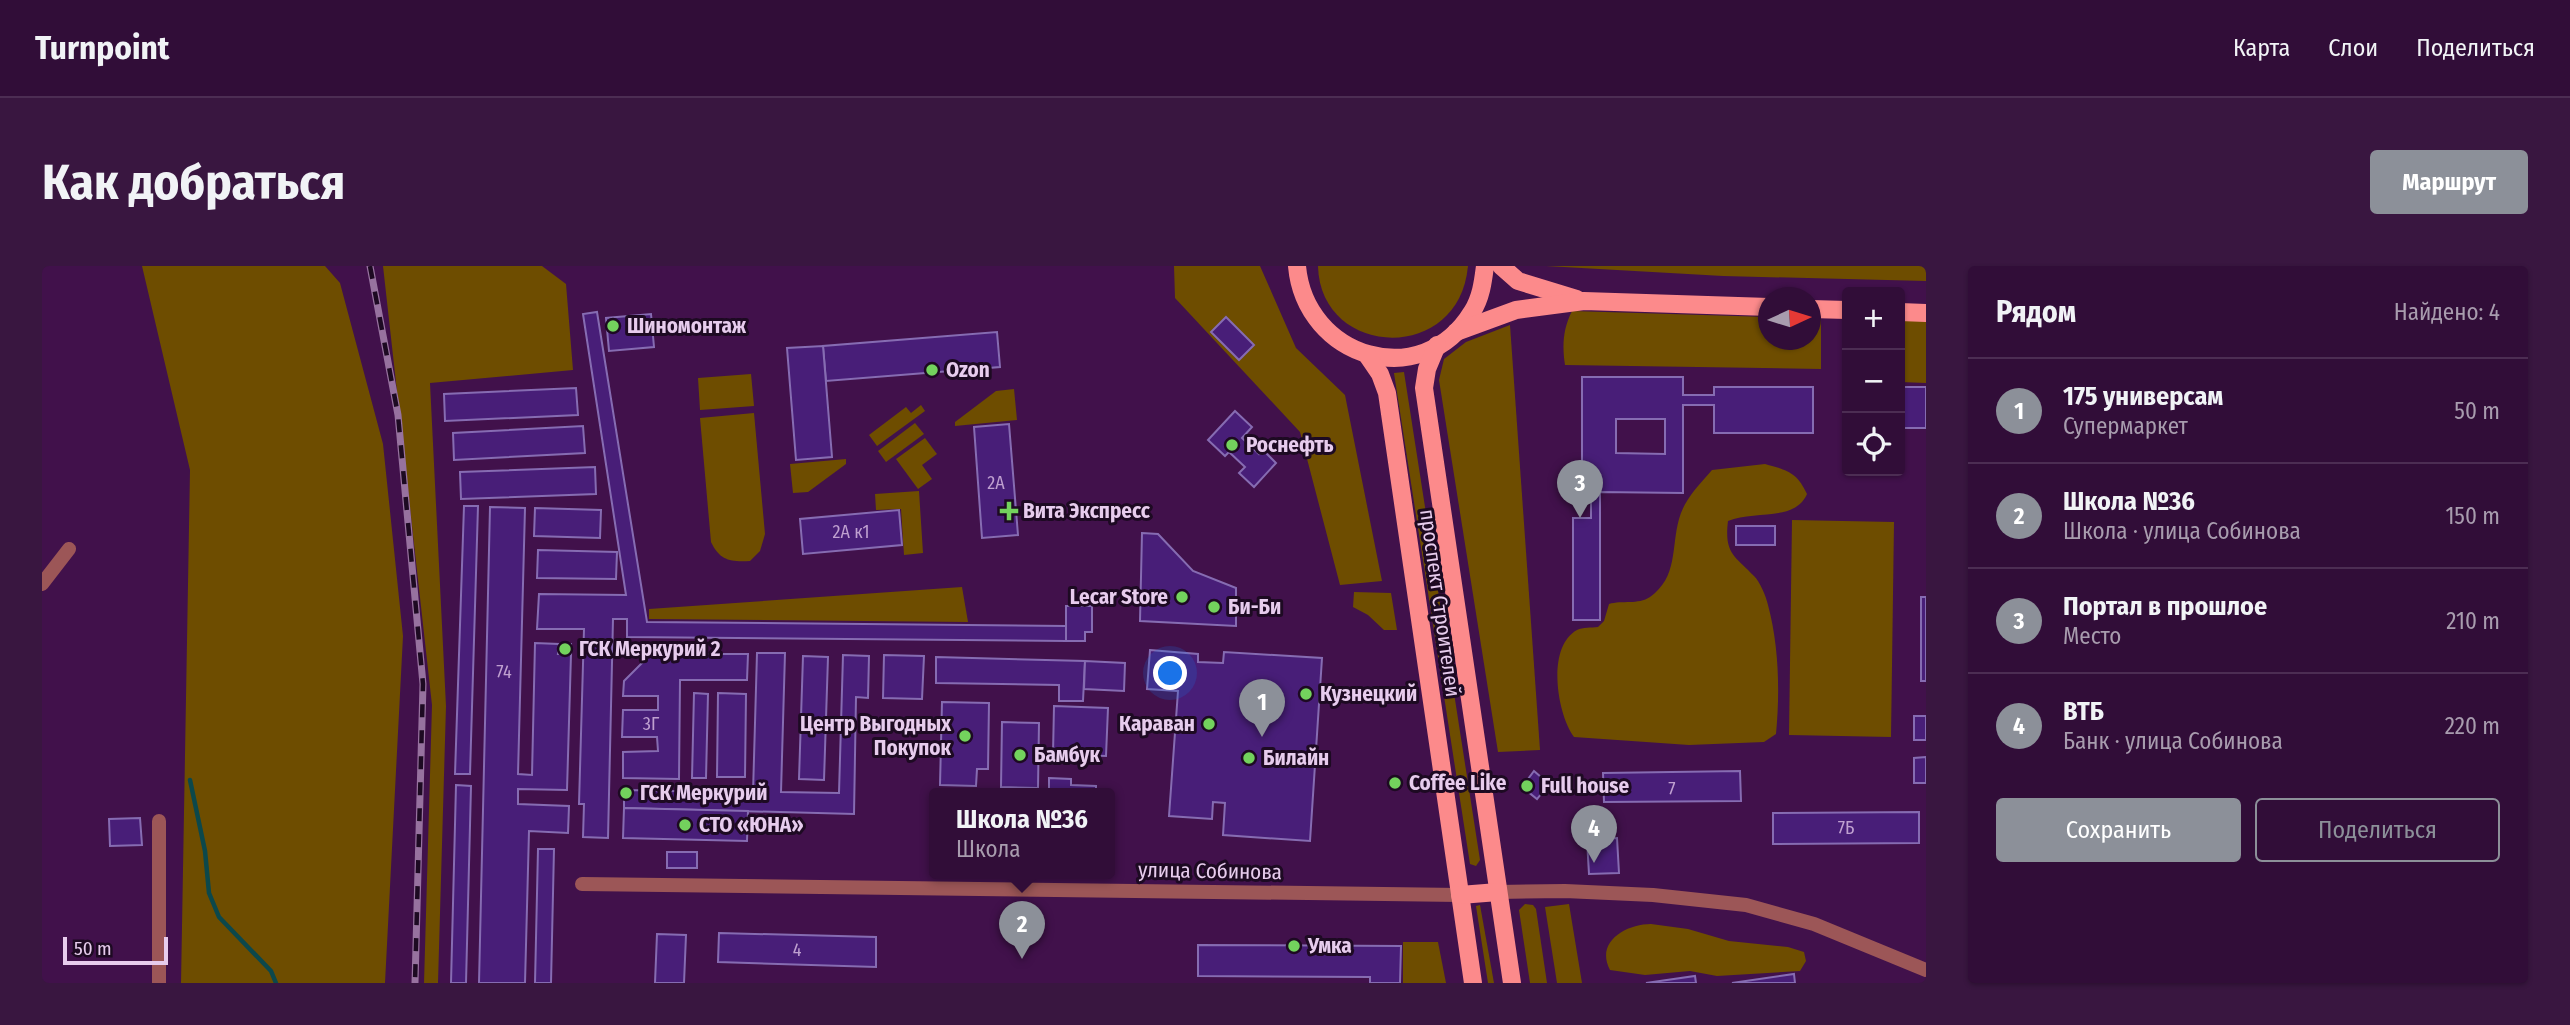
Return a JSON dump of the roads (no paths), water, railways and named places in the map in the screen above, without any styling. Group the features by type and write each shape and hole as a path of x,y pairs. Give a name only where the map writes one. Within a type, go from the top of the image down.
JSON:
{"main road":[{"path":"1297,266 1298,281 1305,302 1316,320 1331,336 1349,348 1367,355 1387,358 1422,353 1456,332 1516,310 1584,301 1758,307"},
{"path":"1456,332 1472,312 1482,289 1485,266"},
{"path":"1501,266 1518,281 1584,301"},
{"path":"1821,309 1842,310"},
{"path":"1905,312 1926,313"},
{"name":"проспект Строителей","path":"1437,345 1427,369 1424,388 1512,983"},
{"name":"проспект Строителей","path":"1367,355 1380,374 1387,393 1473,983"},
{"path":"1460,895 1498,892"}],"street":[{"path":"44,582 69,549"},
{"path":"159,821 159,983"},
{"name":"улица Собинова","path":"582,884 1460,895"},
{"path":"1498,892 1564,891 1653,895 1746,905 1814,924 1926,970"}],"waterway":[{"path":"190,780 205,851 209,893 219,917 271,971 276,983"}],"railway":[{"path":"370,266 398,415 423,684 415,983"}],"place":[{"name":"Шиномонтаж","path":"613,326"},
{"name":"Ozon","path":"932,370"},
{"name":"Роснефть","path":"1232,445"},
{"name":"Вита Экспресс","path":"1009,511"},
{"name":"Портал в прошлое","path":"1580,518"},
{"name":"Lecar Store","path":"1182,597"},
{"name":"Би-Би","path":"1214,607"},
{"name":"ГСК Меркурий 2","path":"565,649"},
{"name":"Кузнецкий","path":"1306,694"},
{"name":"Караван","path":"1209,724"},
{"name":"Центр Выгодных Покупок","path":"965,736"},
{"name":"175 универсам","path":"1262,737"},
{"name":"Бамбук","path":"1020,755"},
{"name":"Билайн","path":"1249,758"},
{"name":"Coffee Like","path":"1395,783"},
{"name":"Full house","path":"1527,786"},
{"name":"ГСК Меркурий","path":"626,793"},
{"name":"СТО «ЮНА»","path":"685,825"},
{"name":"ВТБ","path":"1594,863"},
{"name":"Умка","path":"1294,946"},
{"name":"Школа №36","path":"1022,959"}]}
